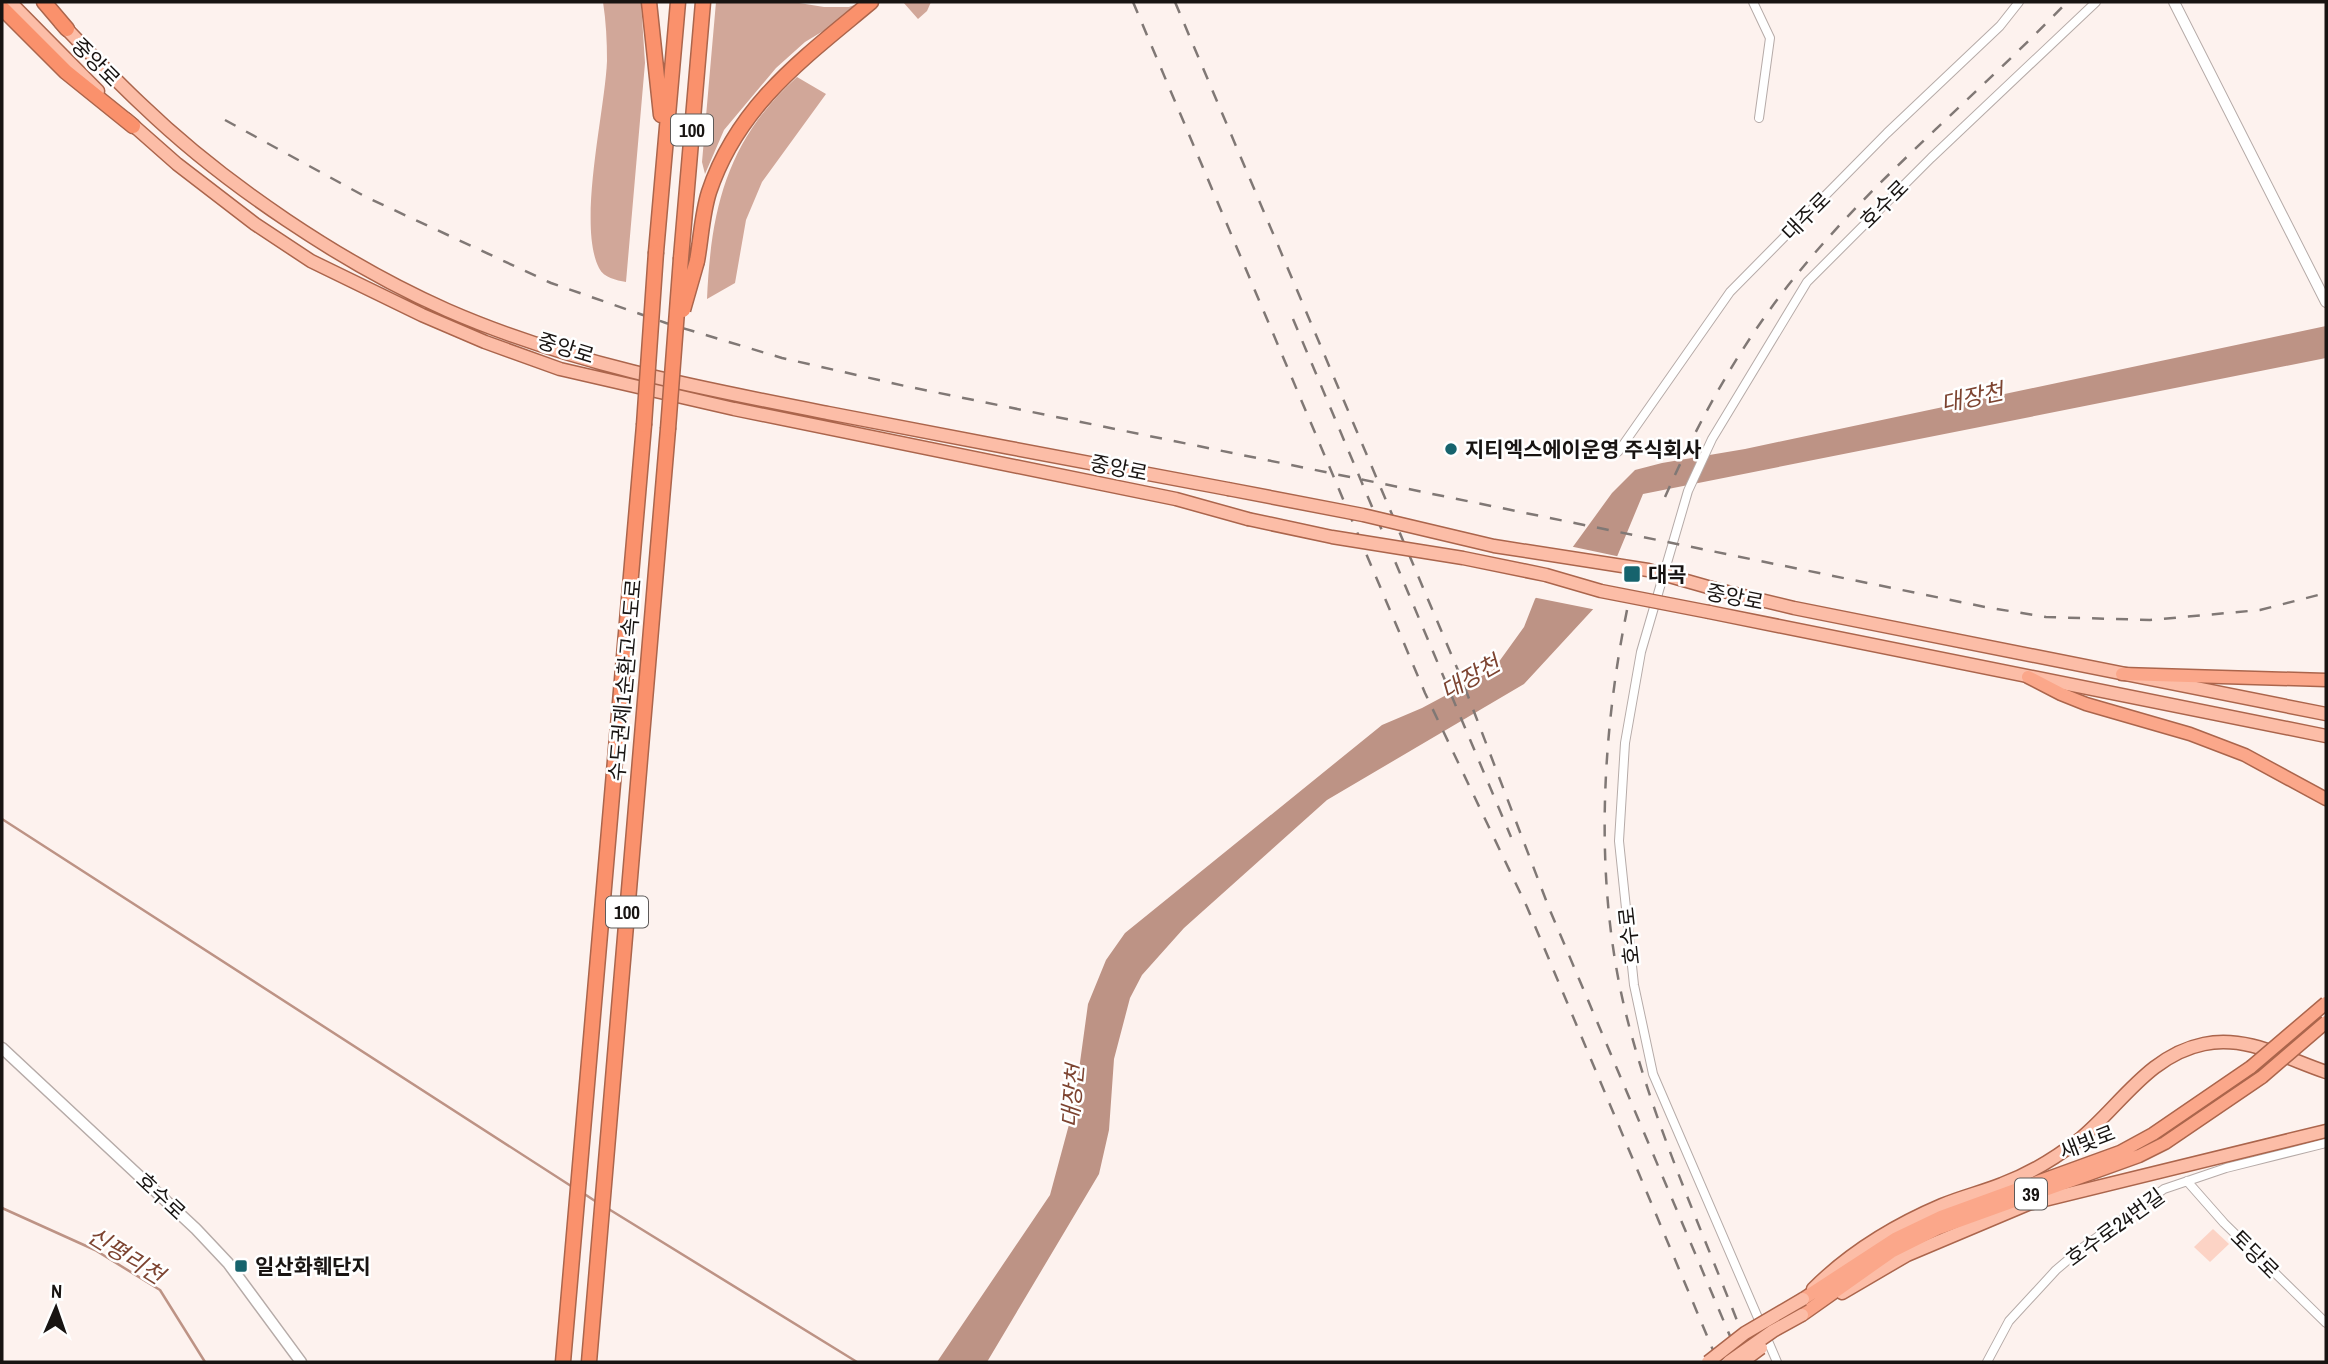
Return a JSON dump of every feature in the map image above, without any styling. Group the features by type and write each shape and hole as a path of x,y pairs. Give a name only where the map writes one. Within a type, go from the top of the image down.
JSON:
{"highway":[{"path":"42,2 67,29"},
{"path":"649,2 664,155"},
{"name":"수도권제1순환고속도로","path":"563,1362 678,2"},
{"name":"수도권제1순환고속도로","path":"589,1362 703,2"},
{"path":"674,342 697,261 709,194 721,163 755,107 808,54 871,2"},
{"path":"2,8 66,72 133,126"},
{"path":"2122,674 2326,680"},
{"path":"2028,677 2086,704 2190,734 2245,755 2326,799"},
{"name":"새빛로","path":"1803,1299 1895,1239 1941,1217 2120,1152 2251,1067 2326,1003"},
{"name":"새빛로","path":"1802,1315 1891,1252 1940,1228 2139,1156 2165,1143 2262,1077 2326,1023"}],"main road":[{"name":"중앙로","path":"10,2 133,126 255,224 312,261 422,315 485,342 547,364 734,409 1176,499 1248,519 1332,537 1463,558 1546,575 1601,591 2326,736"},
{"name":"중앙로","path":"67,29 143,107 207,161 278,214 340,254 445,309 501,332 615,367 757,400 1351,512 1494,546 1648,570 1794,608 2326,714"},
{"path":"1708,1362 1745,1333 1803,1299 1833,1269 1889,1231 1941,1206 2005,1183 2045,1163 2080,1139 2157,1063 2176,1054 2202,1044 2223,1041 2247,1043 2326,1072"},
{"name":"호수로","path":"2,1048 177,1211 228,1263 301,1362"},
{"path":"1742,1362 1802,1315 1907,1255 2028,1205 2326,1131"},
{"name":"39","path":"1720,1362 1803,1299"},
{"name":"39","path":"1729,1362 1773,1331 1802,1315"}],"street":[{"path":"1753,2 1769,38 1759,118"},
{"name":"대주로","path":"1618,452 1730,292 1887,133 2000,26 2019,2"},
{"name":"호수로","path":"1777,1362 1653,1074 1634,985 1619,841 1625,743 1641,652 1688,491 1712,439 1807,282 1931,158 2096,2"},
{"path":"2174,2 2326,302"},
{"name":"호수로24번길","path":"1987,1362 2009,1321 2056,1270 2164,1189 2226,1168 2326,1143"},
{"name":"토당로","path":"2187,1181 2224,1223 2326,1323"}],"shaded area":[{"path":"603,2 641,2 645,63 626,282 607,276 599,268 593,249 591,225 591,197 607,61"},
{"path":"716,2 793,2 824,7 849,7 862,2 838,22 805,42 776,68 724,130 705,174 702,162"},
{"path":"903,2 931,2 927,11 918,19"},
{"path":"797,77 826,94 762,182 746,220 735,283 707,299 713,235 727,178 754,125"},
{"path":"2326,326 2326,358 1643,494 1597,605 1524,684 1327,800 1184,928 1142,975 1130,998 1114,1059 1109,1130 1099,1174 987,1362 937,1362 1050,1195 1074,1106 1088,1004 1106,960 1125,933 1382,725 1422,708 1493,670 1524,627 1535,599 1612,493 1635,470"},
{"path":"2213,1229 2229,1244 2210,1262 2194,1247"}],"pier":[{"path":"1569,546 1621,557 1597,610 1532,597"}],"waterway":[{"path":"2,819 571,1186"},
{"path":"583,1193 598,1203"},
{"name":"신평리천","path":"2,1208 95,1250 160,1290 205,1362"},
{"path":"607,1208 857,1362"}],"railway":[{"path":"1133,2 1425,693 1527,907 1718,1362"},
{"path":"1175,2 1460,675 1549,908 1741,1362"},
{"path":"1665,497 1722,383 1756,329 1794,278 1858,205 2067,2"},
{"path":"225,120 366,197 551,283 666,323 782,358 905,386 1985,607 2046,617 2150,620 2260,610 2326,593"},
{"path":"1293,319 1511,837"},
{"path":"1627,610 1611,709 1605,812 1605,863 1616,965 1626,1014 1652,1103 1753,1362"}],"place":[{"name":"지티엑스에이운영 주식회사","path":"1451,449"},
{"name":"대곡","path":"1632,574"},
{"name":"일산화훼단지","path":"241,1266"}],"water label":[{"name":"대장천","path":"1972,397"},
{"name":"대장천","path":"1470,677"},
{"name":"대장천","path":"1072,1096"}]}
